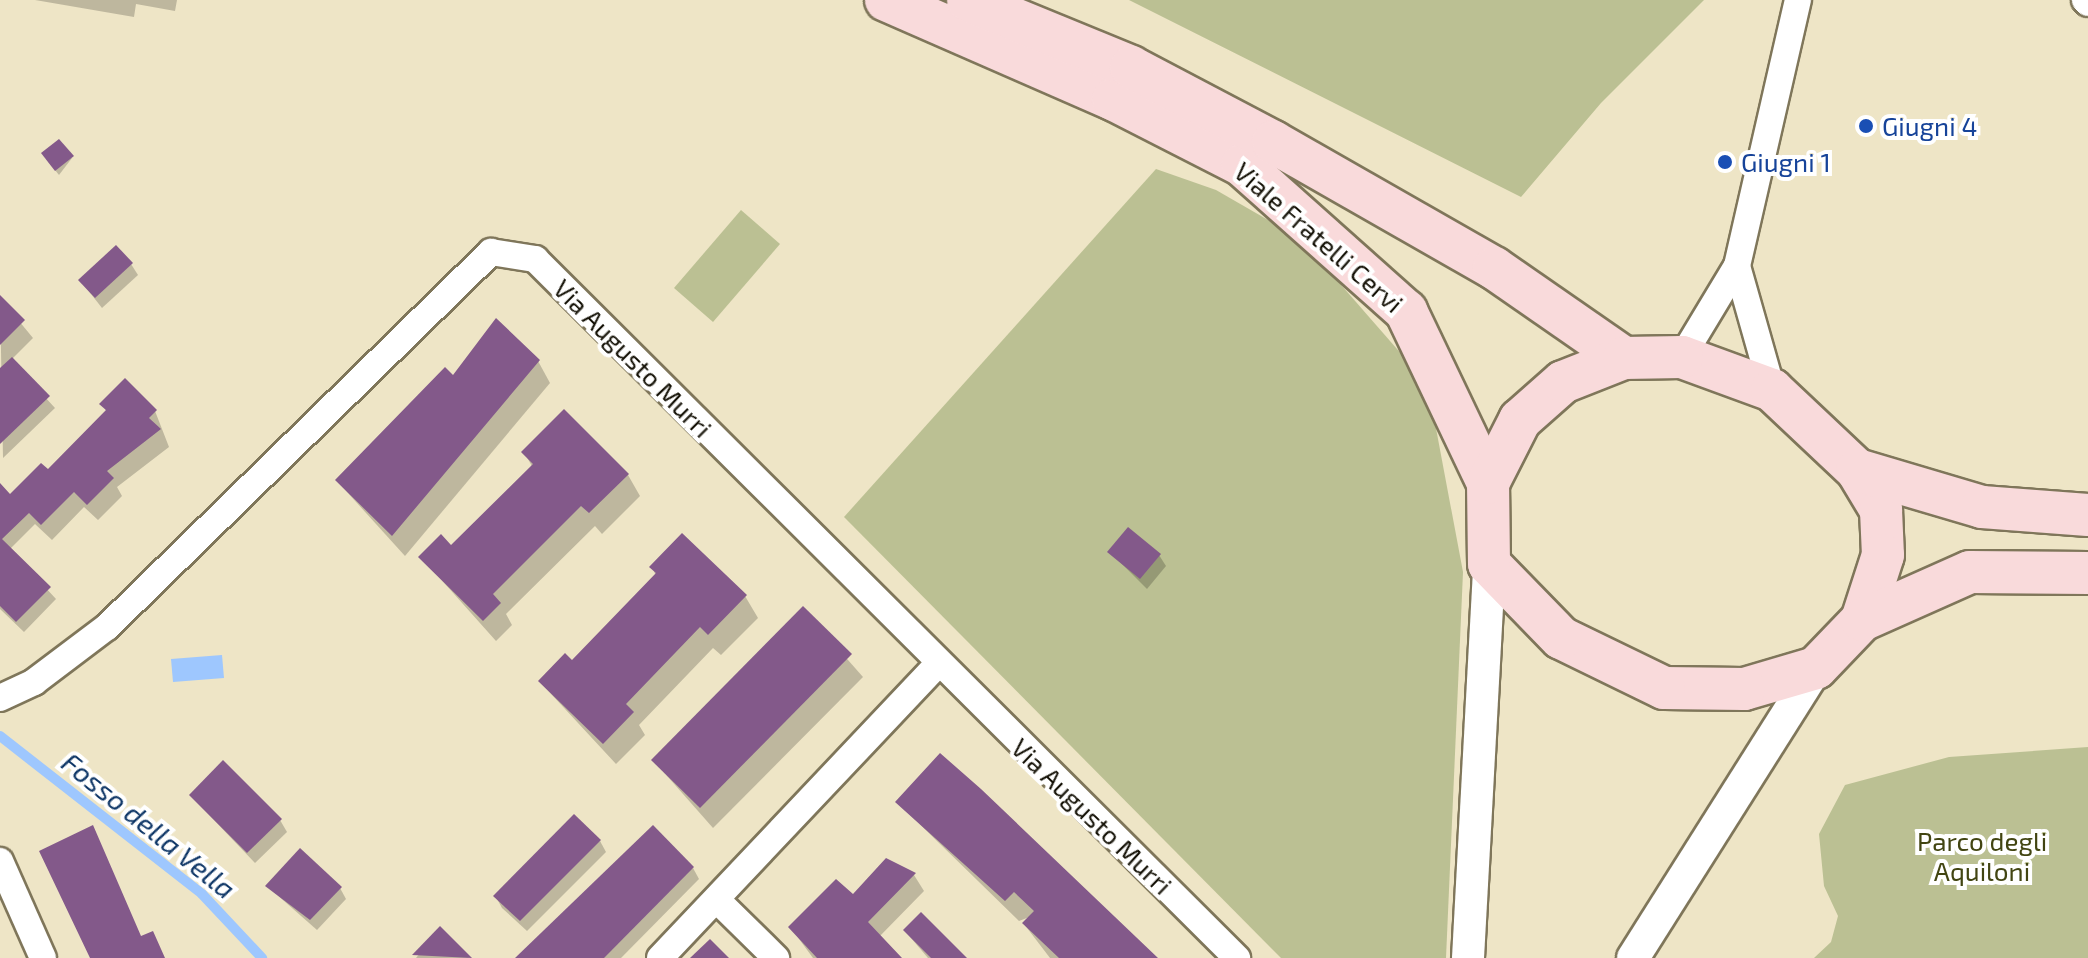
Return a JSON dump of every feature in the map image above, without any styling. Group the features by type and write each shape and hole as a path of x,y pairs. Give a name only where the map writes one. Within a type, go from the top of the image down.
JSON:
{"main road":[{"name":"Viale Fratelli Cervi","path":"886,0 1113,99 1242,165 1406,311 1488,483 1489,564 1561,638 1664,688 1744,689 1816,668 1862,620 1970,572 2088,573"},
{"name":"Viale Fratelli Cervi","path":"968,0 1131,67 1273,142 1494,268 1624,358"},
{"name":"Viale Fratelli Cervi","path":"1488,483 1520,420 1563,382 1624,358 1682,357 1772,390 1857,470 1881,510 1883,555 1862,620"},
{"name":"Viale Fratelli Cervi","path":"1857,470 1982,507 2088,515"}],"street":[{"path":"1682,357 1737,266 1798,0"},
{"name":"Via Augusto Murri","path":"0,698 34,682 107,627 491,252 535,259 937,665 1237,958"},
{"path":"1737,266 1772,390"},
{"path":"1468,958 1489,564"},
{"path":"660,958 937,665"},
{"path":"1633,958 1816,668"},
{"path":"0,861 43,958"},
{"path":"717,900 776,958"}],"green space":[{"path":"1129,0 1704,0 1601,103 1521,197"},
{"path":"1156,169 1216,190 1301,239 1404,357 1435,423 1463,572 1446,958 1281,958 844,517"},
{"path":"741,210 780,244 713,322 674,288"},
{"name":"Parco degli Aquiloni","path":"2088,747 2088,958 1814,958 1831,942 1838,916 1824,886 1819,834 1845,785 1949,757"}],"water":[{"path":"222,655 224,678 173,682 171,659"}],"building":[{"path":"59,139 74,156 55,171 41,153"},
{"path":"116,245 133,263 95,298 78,280"},
{"path":"0,295 25,320 0,345"},
{"path":"496,318 540,360 392,536 335,480 445,367 453,375"},
{"path":"12,357 50,396 0,444 0,368"},
{"path":"125,378 157,410 149,418 161,429 107,471 114,478 87,505 74,492 41,525 29,513 2,539 51,587 16,622 0,606 0,483 10,494 41,463 48,469 106,410 99,404"},
{"path":"564,409 629,474 589,513 581,506 493,594 501,603 483,621 418,557 441,534 451,545 533,464 521,452"},
{"path":"1128,527 1161,554 1140,579 1107,552"},
{"path":"682,533 747,595 708,635 700,627 626,704 634,712 603,744 538,681 565,653 572,660 656,573 649,567"},
{"path":"803,606 852,654 700,808 651,760"},
{"path":"940,753 1158,958 1059,958 1022,923 1034,911 1014,892 1005,901 895,802"},
{"path":"223,760 282,819 247,853 189,795"},
{"path":"574,814 601,840 520,921 493,896"},
{"path":"93,825 141,936 153,931 165,958 90,958 39,851"},
{"path":"653,825 694,867 604,958 515,958"},
{"path":"300,848 342,887 310,920 265,886"},
{"path":"886,858 916,873 868,922 902,958 817,958 788,927 836,879 853,894"},
{"path":"921,912 967,958 931,958 903,930"},
{"path":"440,926 472,958 412,955"},
{"path":"710,939 729,958 690,958"}],"waterway":[{"name":"Fosso della Vella","path":"0,736 202,894 262,958"}],"place":[{"name":"Giugni 4","path":"1866,126"},
{"name":"Giugni 1","path":"1725,162"}]}
